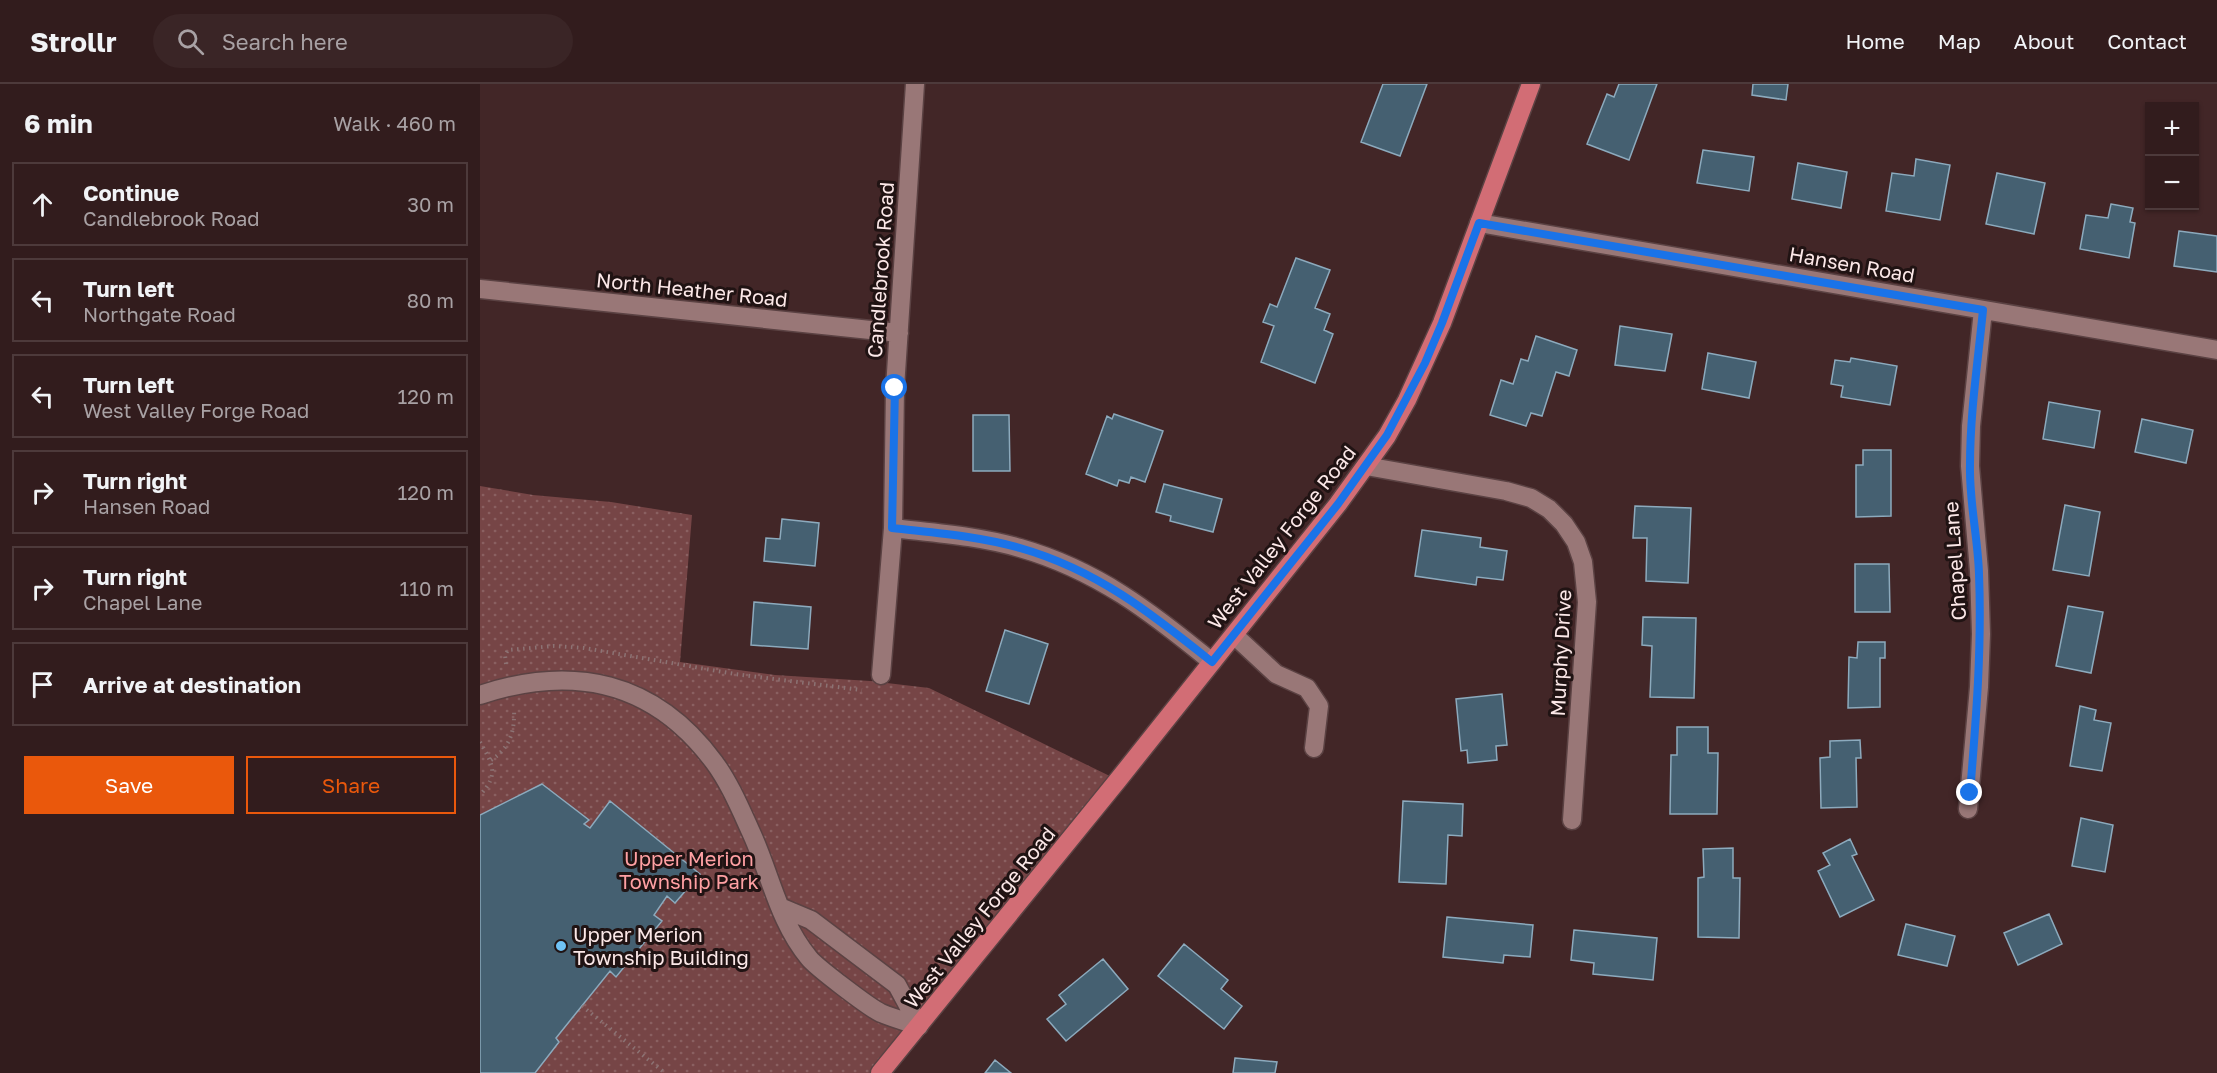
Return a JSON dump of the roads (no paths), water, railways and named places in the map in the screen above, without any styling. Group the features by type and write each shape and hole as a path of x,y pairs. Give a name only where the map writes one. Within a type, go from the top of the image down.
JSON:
{"main road":[{"name":"West Valley Forge Road","path":"880,1073 1234,635 1366,466 1407,400 1425,363 1531,84"}],"street":[{"name":"Candlebrook Road","path":"881,675 892,528 895,388 915,84"},
{"name":"Hansen Road","path":"1479,223 2217,350"},
{"name":"North Heather Road","path":"480,289 899,333"},
{"name":"Chapel Lane","path":"1968,809 1979,687 1981,634 1979,571 1970,466 1971,426 1983,310"},
{"name":"Murphy Drive","path":"1366,466 1512,492 1532,498 1564,524 1576,542 1583,562 1587,602 1572,820"},
{"path":"892,528 982,539 1020,548 1061,562 1099,580 1131,599 1212,662"},
{"path":"1234,635 1276,674 1307,688 1319,706 1314,748"},
{"path":"480,695 510,685 550,679 601,683 654,706 675,721 695,739 715,764 732,794 751,830 780,907 795,939 810,960 879,1012 919,1026"},
{"path":"780,907 818,924 897,985 919,1026"}],"place":[{"name":"Upper Merion Township Building","path":"561,946"}],"park label":[{"name":"Upper Merion Township Park","path":"689,870"}]}
